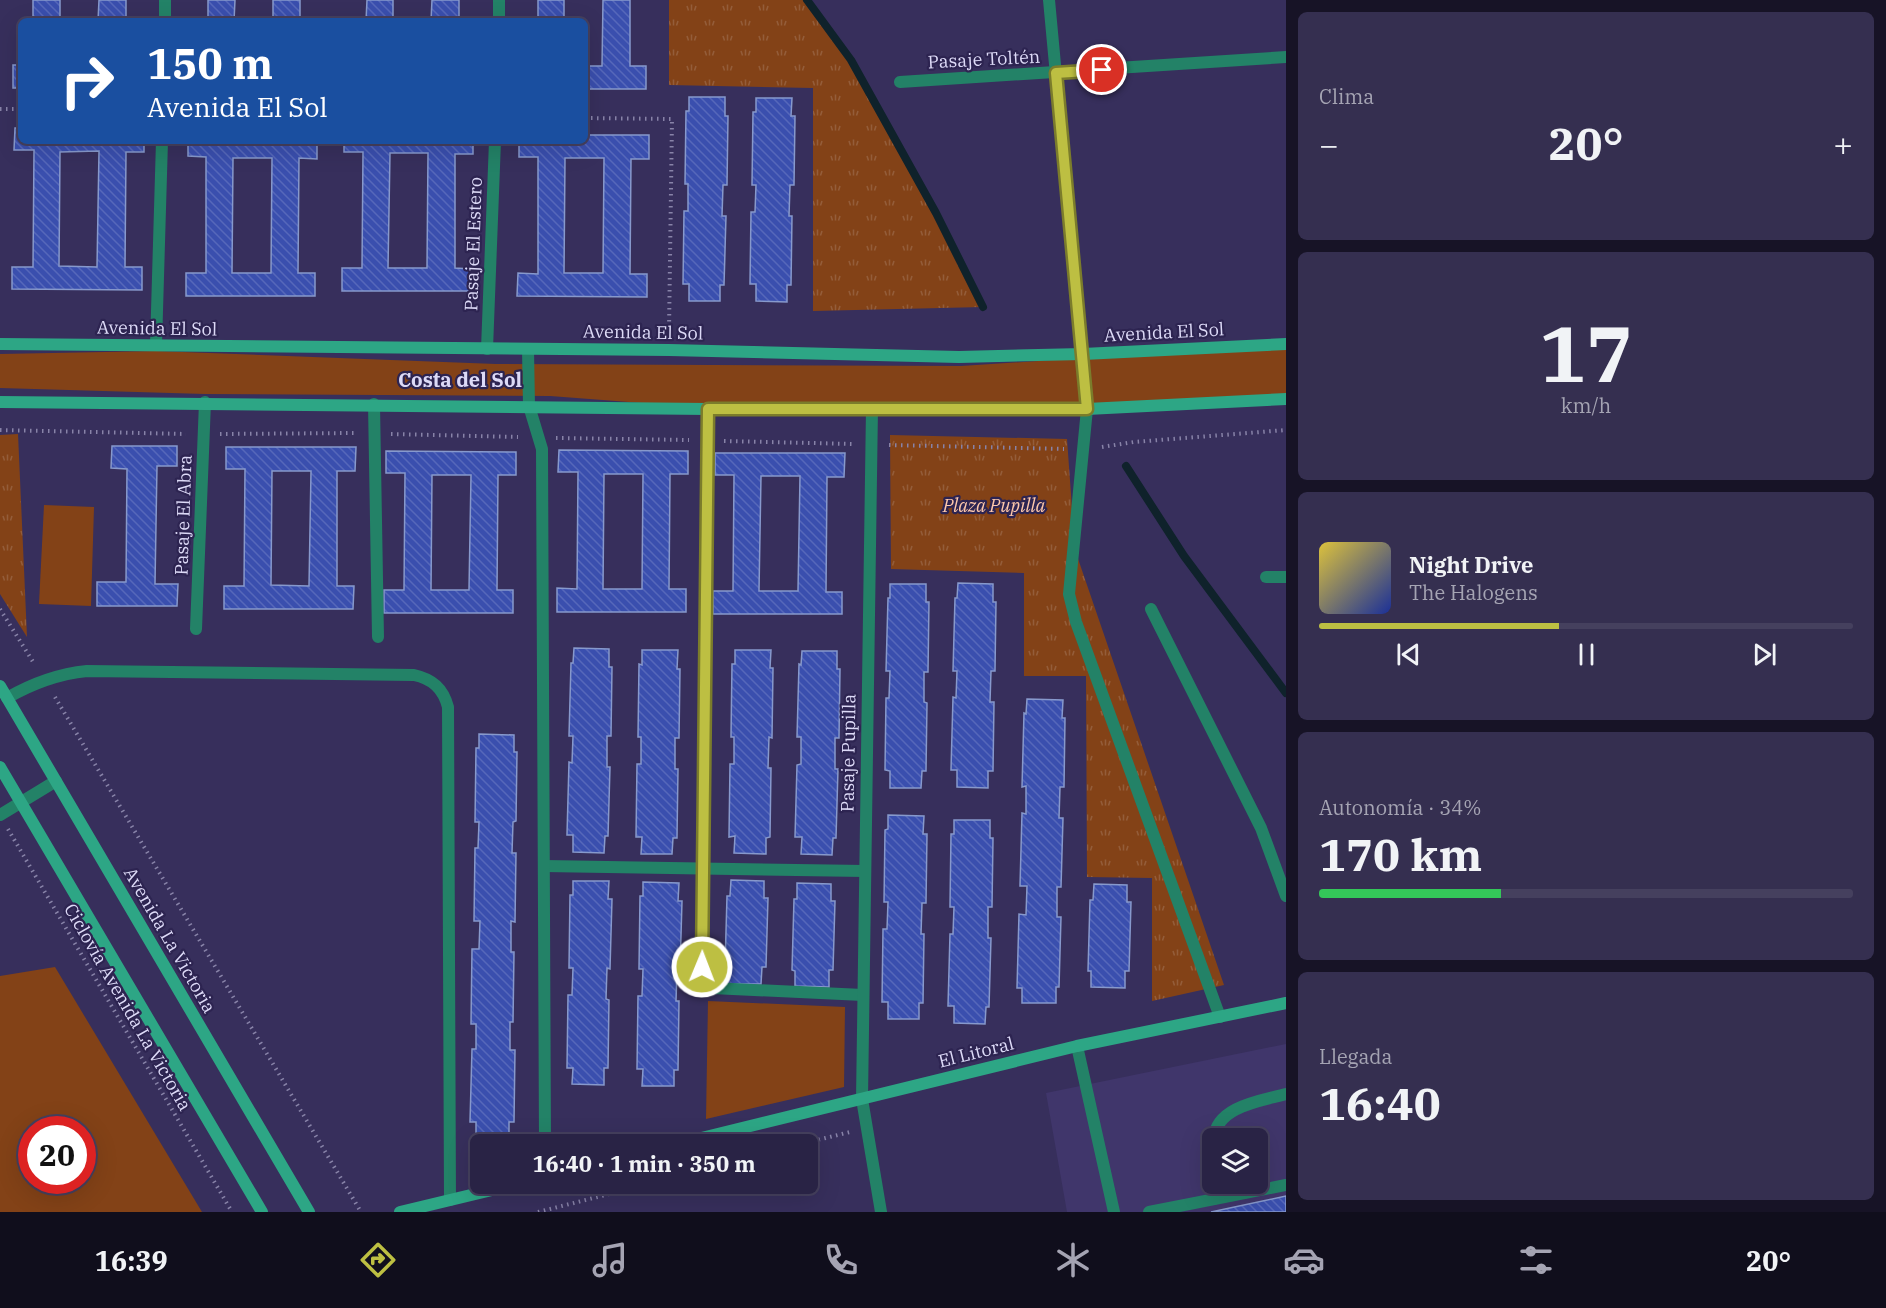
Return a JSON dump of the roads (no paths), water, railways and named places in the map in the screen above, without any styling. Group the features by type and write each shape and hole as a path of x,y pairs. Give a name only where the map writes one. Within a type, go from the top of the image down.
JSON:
{"main road":[{"name":"Avenida El Sol","path":"0,344 669,350 959,357 1083,354 1286,344"},
{"path":"0,402 205,402 708,409 1087,409 1286,399"},
{"name":"Avenida La Victoria","path":"0,686 309,1212"},
{"path":"0,767 262,1212"},
{"name":"El Litoral","path":"718,1134 1077,1046 1286,1003"},
{"path":"400,1212 475,1194"}],"street":[{"path":"165,0 165,18"},
{"path":"499,0 499,18"},
{"path":"1049,0 1087,409 1069,594 1080,633 1220,1017"},
{"name":"Pasaje Toltén","path":"900,82 1286,57"},
{"path":"156,345 162,144"},
{"name":"Pasaje El Estero","path":"487,349 495,144"},
{"path":"528,349 529,406 542,449 545,1134"},
{"name":"Pasaje El Abra","path":"196,629 205,402"},
{"path":"374,404 378,637"},
{"name":"Pasaje Pupilla","path":"872,408 862,1099 881,1212"},
{"path":"708,409 702,967 706,980 712,988 863,995"},
{"path":"1266,577 1286,577"},
{"path":"1151,609 1261,828 1286,896"},
{"path":"7,699 44,679 87,671 414,675 424,677 441,689 448,707 450,1200"},
{"path":"3,820 21,802 56,781"},
{"path":"544,866 865,871"},
{"path":"1077,1046 1114,1212"},
{"path":"1218,1128 1227,1115 1239,1107 1286,1095"},
{"path":"1149,1212 1286,1185"},
{"path":"1214,1194 1214,1199"}],"waterway":[{"path":"807,0 851,60 936,213 983,307"},
{"path":"1126,466 1184,556 1286,693"}],"district":[{"name":"Costa del Sol","path":"460,379"}],"park label":[{"name":"Plaza Pupilla","path":"994,505"}]}
